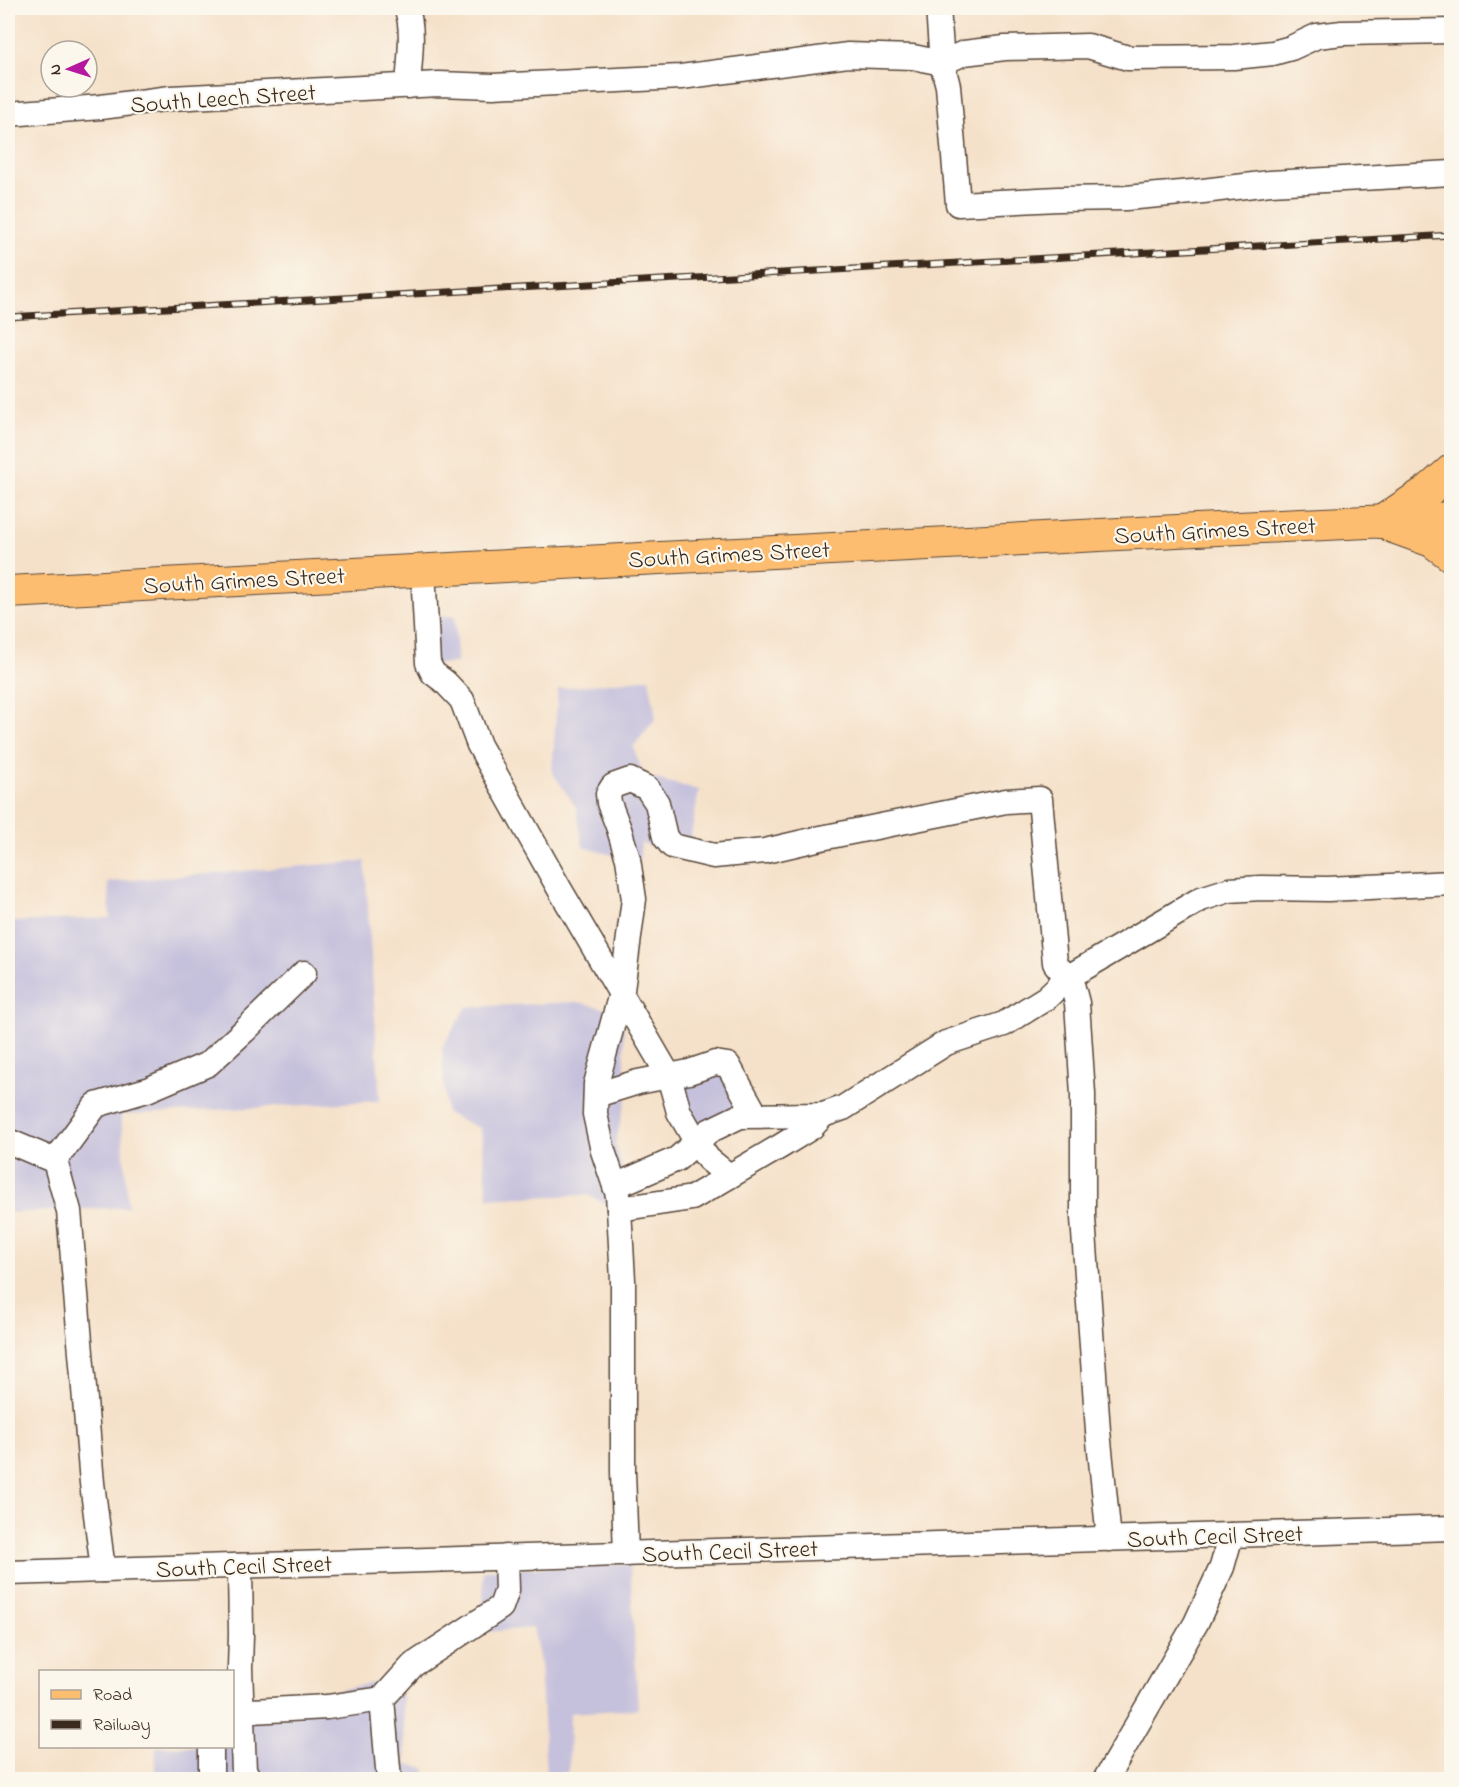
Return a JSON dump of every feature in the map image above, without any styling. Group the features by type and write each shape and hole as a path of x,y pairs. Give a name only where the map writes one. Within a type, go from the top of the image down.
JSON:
{"main road":[{"path":"1380,523 1429,490 1452,470"},
{"name":"South Grimes Street","path":"8,592 1196,530 1452,519"},
{"path":"1380,523 1432,541 1452,556"}],"street":[{"path":"406,8 411,39 408,86"},
{"path":"938,8 942,63 948,86 958,204 1126,198 1270,183 1452,173"},
{"path":"942,63 964,53 1005,48 1088,46 1128,58 1234,57 1273,53 1291,48 1317,36 1342,33 1452,31"},
{"name":"South Leech Street","path":"8,114 101,107 171,98 439,84 493,86 681,77 848,56 913,57 942,63"},
{"path":"423,570 428,663 433,673 462,700 479,745 621,996 669,1076 679,1112 708,1159 729,1176"},
{"path":"626,1554 623,1460 623,1280 617,1197 595,1114 596,1084 621,996 634,899 628,859 608,794 613,786 630,780 647,789 657,802 665,837 672,846 714,856 765,851 1006,801 1040,799 1055,963 1072,984 1077,1003 1083,1095 1083,1218 1098,1431 1109,1539"},
{"path":"617,1197 677,1159 709,1131 740,1116 823,1115 843,1108 946,1042 1004,1024 1046,998 1067,978 1201,899 1229,890 1261,888 1328,890 1452,883"},
{"path":"55,1161 96,1105 147,1090 208,1064 304,972"},
{"path":"596,1095 638,1082 689,1072 715,1063 728,1065 756,1115"},
{"path":"617,1197 660,1204 692,1198 812,1126 823,1115"},
{"path":"8,1141 55,1161"},
{"path":"55,1161 69,1211 92,1483 103,1570"},
{"name":"South Cecil Street","path":"8,1573 1452,1528"},
{"path":"1105,1779 1196,1623 1222,1567 1231,1535"},
{"path":"237,1712 327,1707 382,1699 413,1665 501,1607 507,1590 506,1557"},
{"path":"240,1566 242,1635 237,1712 244,1771 251,1779"},
{"path":"382,1699 389,1779"},
{"path":"211,1748 211,1779"}],"shaded area":[{"path":"455,616 457,663 431,664 429,617"},
{"path":"649,678 656,718 633,747 644,776 699,790 687,858 641,843 639,862 583,847 576,807 552,772 558,689"},
{"path":"365,861 380,1101 121,1115 128,1207 8,1213 8,922 110,918 108,882"},
{"path":"578,1002 623,1013 626,1100 615,1144 623,1169 627,1201 606,1204 588,1195 488,1198 481,1129 446,1113 442,1047 467,1007"},
{"path":"723,1050 738,1059 738,1126 707,1144 655,1072"},
{"path":"630,1564 638,1709 570,1713 569,1772 546,1776 540,1662 533,1628 484,1632 483,1570"},
{"path":"372,1683 402,1696 406,1764 425,1768 428,1779 155,1780 156,1748 234,1748 234,1697 324,1693"}],"railway":[{"path":"8,317 1452,235"}]}
